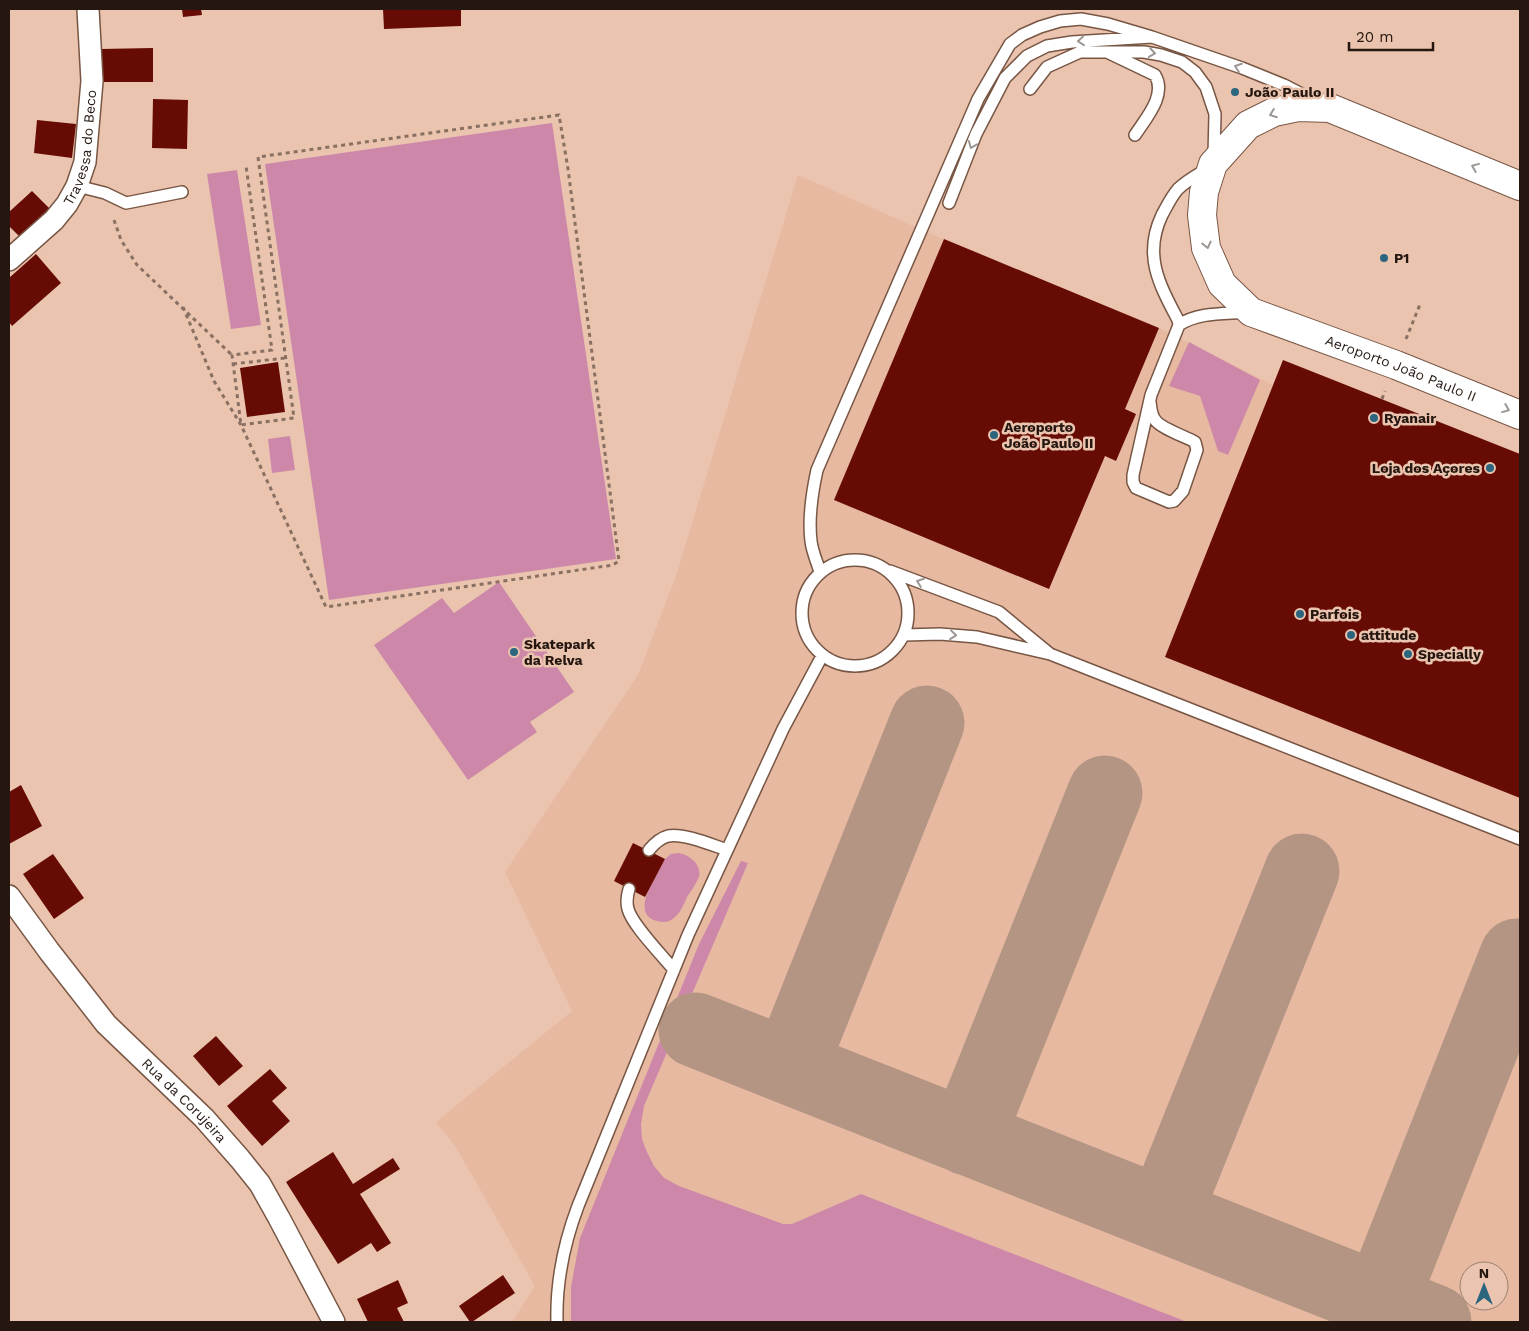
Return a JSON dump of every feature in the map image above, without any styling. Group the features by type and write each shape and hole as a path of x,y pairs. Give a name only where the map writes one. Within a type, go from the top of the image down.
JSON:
{"main road":[{"name":"Aeroporto João Paulo II","path":"1520,186 1330,108 1298,107 1274,112 1248,124 1213,164 1204,192 1202,215 1206,248 1222,284 1251,312 1396,365 1520,415"}],"street":[{"name":"Travessa do Beco","path":"9,260 54,220 67,204 77,186 85,162 92,81 88,9"},
{"name":"Rua da Corujeira","path":"9,896 49,952 106,1024 204,1118 260,1184 280,1218 334,1322"}],"lane":[{"path":"820,572 811,543 810,525 811,498 817,470 978,98 1010,44 1022,35 1060,21 1081,19 1108,24 1242,68 1330,108"},
{"path":"949,203 976,134 995,96 1005,78 1027,56 1047,46 1072,42 1152,37"},
{"path":"1030,89 1047,67 1080,52 1144,52 1162,55 1182,62 1196,72 1206,87 1215,114 1213,164 1180,187 1171,198 1156,229 1153,260 1157,277 1179,325"},
{"path":"1105,52 1155,75 1159,81 1158,98 1135,135"},
{"path":"77,186 105,193 126,203 182,192"},
{"path":"1150,402 1153,416 1157,423 1196,442 1197,450 1183,491 1174,500 1169,502 1136,488 1133,482 1133,475 1150,402 1179,325 1195,317 1251,312"},
{"path":"888,570 903,588 909,612 904,636 890,655 868,666 844,666 822,656 806,638 800,614 805,591 820,572 841,561 849,560 866,560 999,612 1050,654"},
{"path":"904,636 940,634 977,637 1050,654 1520,840"},
{"path":"556,1322 558,1284 568,1234 674,970 783,729 822,656"},
{"path":"649,850 660,840 669,836 680,836 727,850"},
{"path":"629,889 626,898 632,919 674,970"}],"path":[{"path":"183,307 214,381 241,425 326,607 613,565 619,561 568,169 559,115 258,157 294,418 241,425"},
{"path":"232,355 272,350 246,166"},
{"path":"105,193 121,240 137,265 232,355 241,425"},
{"path":"233,364 285,358"}],"shaded area":[{"path":"552,123 616,559 329,600 265,164"},
{"path":"237,170 261,325 231,329 207,174"},
{"name":"Aeroporto João Paulo II","path":"798,175 922,230 1159,328 1273,385 1283,360 1520,454 1520,1322 512,1322 535,1286 456,1147 436,1122 572,1011 505,872 638,675 676,576"},
{"path":"1189,342 1260,380 1228,455 1218,451 1200,396 1169,386"},
{"path":"290,436 295,470 272,473 268,439"},
{"path":"499,582 574,692 530,722 537,732 468,780 374,645 442,598 454,613"},
{"path":"679,853 687,856 697,864 699,877 677,915 669,921 657,921 649,917 645,910 645,902 652,883 665,859 671,854"},
{"path":"741,861 748,863 644,1106 641,1124 642,1139 654,1166 664,1178 679,1186 783,1224 792,1224 861,1194 1187,1322 571,1322 571,1287 580,1238 699,944"}],"building":[{"path":"182,9 201,9 202,15 183,17"},
{"path":"383,9 461,9 461,26 384,29"},
{"path":"153,48 153,82 101,82 101,49"},
{"path":"153,99 188,100 187,149 152,148"},
{"path":"37,120 76,124 72,158 34,153"},
{"path":"32,191 52,211 22,239 9,226 9,212"},
{"name":"Aeroporto João Paulo II","path":"944,239 1159,328 1125,409 1136,414 1116,461 1105,456 1049,589 834,500"},
{"path":"36,254 61,283 12,326 9,322 9,278"},
{"path":"1283,360 1520,454 1520,798 1165,657"},
{"path":"278,362 285,412 247,417 240,368"},
{"path":"21,785 42,826 9,844 9,792"},
{"path":"633,843 665,859 645,897 614,881"},
{"path":"53,854 84,898 54,919 23,874"},
{"path":"216,1036 243,1066 219,1086 193,1056"},
{"path":"270,1069 287,1088 272,1101 290,1121 262,1146 227,1106"},
{"path":"333,1152 353,1184 393,1158 400,1169 360,1194 391,1243 377,1252 371,1243 338,1264 286,1182"},
{"path":"503,1275 515,1293 470,1322 459,1306"},
{"path":"398,1280 408,1303 397,1308 404,1322 368,1322 357,1299"}],"taxiway":[{"path":"790,1067 927,723"},
{"path":"967,1138 1105,793"},
{"path":"1164,1215 1302,871"},
{"path":"1381,1301 1517,956"},
{"path":"696,1030 1434,1322"}],"place":[{"name":"João Paulo II","path":"1235,92"},
{"name":"P1","path":"1384,258"},
{"name":"Ryanair","path":"1374,418"},
{"name":"Aeroporto João Paulo II","path":"994,435"},
{"name":"Loja dos Açores","path":"1490,468"},
{"name":"Parfois","path":"1300,614"},
{"name":"attitude","path":"1351,635"},
{"name":"Skatepark da Relva","path":"514,652"},
{"name":"Specially","path":"1408,654"}]}
